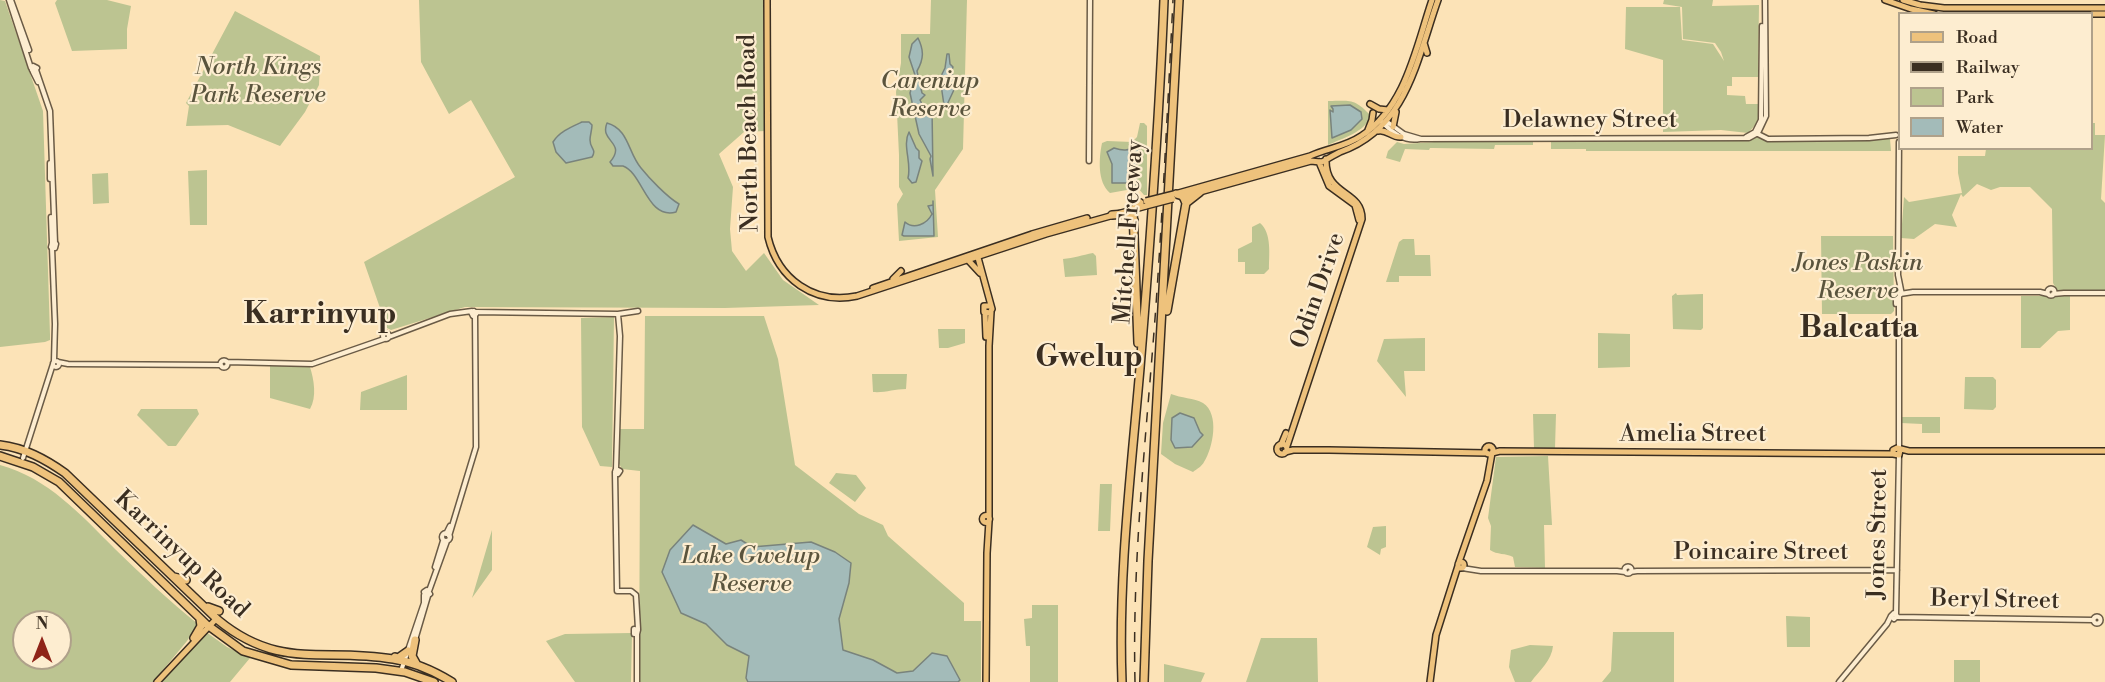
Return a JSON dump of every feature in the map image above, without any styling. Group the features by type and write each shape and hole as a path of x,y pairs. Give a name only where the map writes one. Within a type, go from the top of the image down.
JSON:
{"highway":[{"name":"Mitchell Freeway","path":"1122,681 1121,630 1124,554 1151,236 1164,0"},
{"name":"Mitchell Freeway","path":"1146,682 1144,650 1179,0"},
{"path":"1160,367 1178,197 1200,192"},
{"path":"1140,369 1134,220 1141,205"},
{"path":"1112,215 1126,214 1134,220"},
{"name":"Karrinyup Road","path":"0,445 44,459 65,473 174,578 184,583 203,605 238,635 263,647 298,655 369,656 407,661 452,682"},
{"name":"Karrinyup Road","path":"0,456 33,467 69,490 208,626 235,646 291,665 376,668 403,672 434,682"},
{"path":"146,565 175,588 184,583"},
{"path":"184,583 180,591 197,615 201,626 194,638"},
{"path":"203,633 208,632 235,646"},
{"path":"415,640 412,657 417,665"},
{"path":"259,656 255,648 263,647"},
{"path":"369,656 398,658 408,651"},
{"path":"291,665 296,662 298,655"},
{"path":"339,656 343,665 359,667"},
{"path":"369,656 380,659 376,668"}],"main road":[{"name":"North Beach Road","path":"768,0 768,232 774,256 780,267 793,281 807,290 825,297 846,298 905,282 974,256"},
{"name":"North Beach Road","path":"768,0 771,227 776,252 784,267 803,285 837,296 852,295 974,256"},
{"path":"974,256 1032,234 1178,197 1348,143 1383,122 1402,88 1432,0"},
{"path":"1200,192 1326,159 1355,146 1376,131 1397,107 1408,88 1438,0"},
{"path":"1885,0 1924,12"},
{"path":"1904,0 1944,8 2105,8"},
{"path":"1424,42 1427,53"},
{"path":"1370,104 1379,110 1388,110"},
{"path":"1393,127 1397,107"},
{"path":"1367,132 1373,113"},
{"path":"1376,131 1383,130 1401,137"},
{"path":"1318,161 1316,157 1320,152"},
{"name":"Odin Drive","path":"1285,447 1362,219 1361,209 1357,202 1334,186 1329,178 1326,154 1320,152"},
{"name":"Odin Drive","path":"1285,447 1359,220 1352,202 1329,186 1318,161"},
{"path":"1254,172 1268,162"},
{"path":"974,256 1141,205"},
{"path":"980,264 996,251"},
{"path":"974,256 980,264 988,290 985,682"},
{"path":"974,256 986,294 988,309"},
{"path":"890,282 901,271"},
{"name":"Amelia Street","path":"1285,447 1490,452 2105,452"},
{"path":"1432,682 1431,671 1436,635 1487,481 1490,452"},
{"path":"189,645 203,633 217,615"},
{"path":"157,682 194,638 208,626"}],"street":[{"path":"10,0 50,111 56,363 24,454 25,462 33,467"},
{"path":"1089,160 1090,0"},
{"path":"1757,132 1762,116 1763,0"},
{"path":"1383,122 1401,137"},
{"name":"Delawney Street","path":"1383,122 1404,134 1420,139"},
{"name":"Delawney Street","path":"1401,137 1416,140 1746,139 1757,132 1765,139 1898,139"},
{"name":"Jones Street","path":"1840,682 1894,616 1899,292 1898,139"},
{"path":"1899,292 2105,293"},
{"path":"56,363 221,364 224,367 227,364 312,364 450,314 618,314 639,311"},
{"path":"407,661 408,651 466,476 473,445 474,314"},
{"path":"618,314 620,336 617,591 632,591 636,598 636,682"},
{"path":"12,460 24,454"},
{"name":"Poincaire Street","path":"1461,565 1481,570 1896,571"},
{"path":"403,672 415,640 427,593"},
{"name":"Beryl Street","path":"1894,616 2093,620 2097,624 2103,620"}],"green space":[{"path":"0,0 5,1 43,111 50,340 0,347"},
{"path":"57,0 107,0 131,6 127,29 127,49 72,51 55,3"},
{"path":"419,0 763,0 765,131 744,132 719,154 733,187 730,229 732,251 746,271 764,253 783,280 819,305 725,308 465,307 391,330 387,328 364,262 515,177 471,100 449,114 421,62"},
{"name":"Careniup Reserve","path":"931,0 967,0 963,149 935,190 938,237 899,241 897,204 903,194 899,187 896,92 901,63 901,34 930,34"},
{"path":"1664,0 1713,0 1712,6 1759,5 1758,77 1732,77 1732,86 1727,86 1727,95 1745,96 1746,104 1761,104 1758,122 1748,133 1721,130 1663,132 1663,60 1625,49 1626,7 1680,7 1682,40 1713,44 1724,61 1715,43 1683,39 1682,7 1663,4"},
{"name":"North Kings Park Reserve","path":"235,11 320,56 319,85 305,112 280,146 228,125 186,126 189,106 186,103"},
{"path":"1328,101 1356,103 1371,116 1359,130 1328,145"},
{"path":"1140,123 1147,126 1147,195 1144,195 1138,188 1110,193 1101,176 1102,143 1107,141 1132,142 1137,137"},
{"path":"2093,123 2095,123 2095,135 2105,135 2101,199 2105,203 2105,291 2057,290 2053,283 2052,209 2030,187 2000,187 1991,190 1977,184 1963,197 1961,194 1952,215 1957,227 1935,224 1914,239 1901,238 1904,197 1909,202 1962,193 1958,173 1958,156 1985,156 1986,150 2093,150"},
{"path":"1755,137 1763,139 1890,139 1891,151 1551,149 1551,141 1586,141 1587,139 1746,141"},
{"path":"1397,142 1404,144 1533,142 1533,145 1495,145 1494,149 1405,149 1400,162 1386,158 1388,151"},
{"path":"207,170 207,225 190,225 188,171"},
{"path":"108,173 109,203 93,204 92,174"},
{"path":"1260,223 1268,238 1269,269 1264,274 1245,274 1245,262 1238,262 1238,249 1252,242 1252,227"},
{"name":"Jones Paskin Reserve","path":"1821,236 1893,236 1894,311 1891,314 1822,314"},
{"path":"1403,239 1414,239 1415,255 1430,255 1431,276 1399,276 1399,282 1386,282 1399,242"},
{"path":"1093,253 1096,256 1097,275 1065,277 1063,259"},
{"path":"1676,293 1677,295 1703,294 1703,328 1701,330 1673,329 1672,296"},
{"path":"2021,296 2070,296 2070,330 2058,331 2040,348 2021,348"},
{"name":"Lake Gwelup Reserve","path":"645,316 764,316 778,359 795,465 859,514 883,525 888,536 964,603 964,621 981,621 981,682 639,682 640,471 622,469 617,460 618,429 644,429"},
{"path":"614,317 612,467 600,466 582,427 581,318"},
{"path":"938,329 965,329 965,343 939,348"},
{"path":"1598,333 1630,334 1630,367 1598,368"},
{"path":"1425,338 1425,371 1404,371 1406,397 1377,361 1383,342 1384,339"},
{"path":"270,365 310,367 314,394 310,409 270,398"},
{"path":"872,374 907,374 906,389 873,392"},
{"path":"407,375 407,410 360,410 361,392"},
{"path":"1965,377 1993,377 1996,380 1996,407 1993,410 1964,409"},
{"path":"1171,394 1203,403 1212,415 1213,431 1210,448 1203,463 1193,472 1175,464 1161,454 1163,423"},
{"path":"141,409 197,409 199,414 176,446 168,446 137,415"},
{"path":"1533,414 1556,414 1555,448 1534,448"},
{"path":"1901,417 1940,417 1940,433 1922,433 1922,424 1901,423"},
{"path":"1548,456 1552,525 1544,525 1545,568 1515,567 1513,557 1490,550 1491,526 1488,518 1496,457"},
{"path":"0,465 33,479 63,499 156,588 198,624 153,682 0,682"},
{"path":"836,473 856,475 866,488 855,502 829,483"},
{"path":"1100,484 1112,484 1110,531 1098,531"},
{"path":"1386,526 1386,547 1381,549 1380,555 1367,547 1373,527"},
{"path":"492,530 492,570 472,598"},
{"path":"1032,605 1058,605 1058,682 1030,682 1030,646 1026,646 1024,619 1032,618"},
{"path":"1786,616 1810,617 1810,647 1787,647"},
{"path":"206,632 227,647 250,658 230,682 162,682"},
{"path":"1613,632 1674,632 1674,682 1602,682 1611,671"},
{"path":"632,633 631,682 575,682 546,641 565,634"},
{"path":"1261,638 1317,638 1318,682 1246,682"},
{"path":"1530,645 1553,646 1548,661 1531,682 1515,682 1509,667 1511,650"},
{"path":"1954,660 1980,660 1980,682 1954,682"},
{"path":"1164,664 1205,673 1201,682 1164,682"}],"water":[{"path":"918,38 922,54 917,71 922,93 925,95 920,100 922,104 920,114 925,116 932,108 933,176 931,156 919,134 910,93 915,75 909,57 912,44"},
{"path":"947,54 949,54 950,64 953,67 951,73 958,81 946,107 940,78 945,68"},
{"path":"1350,105 1361,112 1362,119 1351,130 1332,138 1330,110 1333,112 1333,109 1331,106"},
{"path":"582,122 589,122 592,125 590,140 594,150 592,157 566,163 556,152 553,142 562,133"},
{"path":"607,123 620,130 637,162 664,192 679,204 676,212 666,213 658,209 630,170 623,166 613,166 610,162 616,150 606,134"},
{"path":"909,132 922,161 916,182 912,183 908,178 906,143"},
{"path":"1137,146 1140,151 1135,170 1137,182 1134,186 1127,183 1112,183 1112,164 1107,152 1114,148 1126,150"},
{"path":"933,201 934,236 902,235 905,222 916,226 930,218 932,214 928,206 933,205"},
{"path":"1180,413 1194,418 1203,435 1192,447 1175,448 1171,440 1172,418"},
{"path":"693,525 726,544 741,540 752,547 811,542 835,552 851,563 849,583 839,619 843,650 873,660 897,673 913,671 932,653 947,656 960,680 958,682 748,682 746,678 749,656 727,645 706,624 681,613 662,572 670,550"}],"railway":[{"path":"1135,682 1138,540 1159,267 1173,0"}],"district":[{"name":"Karrinyup","path":"320,316"},
{"name":"Balcatta","path":"1859,330"},
{"name":"Gwelup","path":"1089,359"}]}
